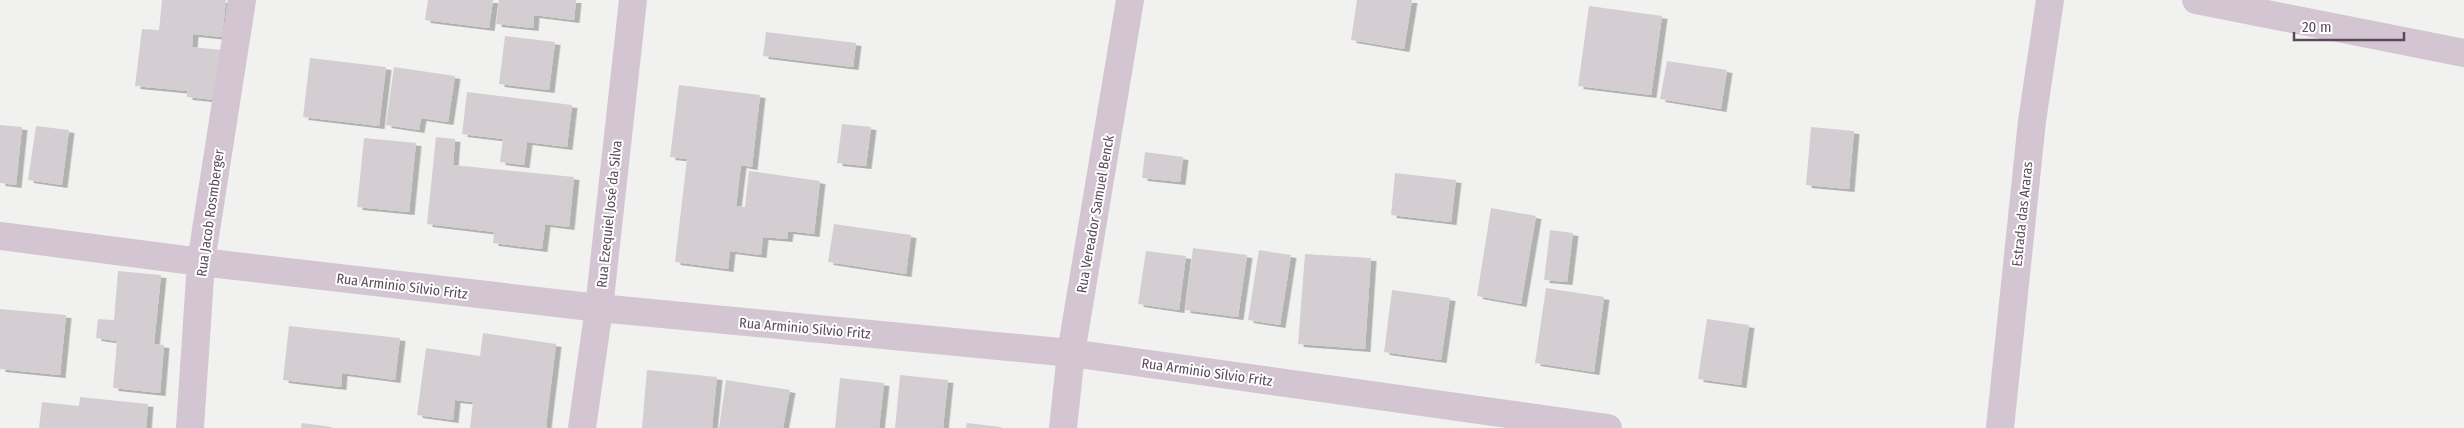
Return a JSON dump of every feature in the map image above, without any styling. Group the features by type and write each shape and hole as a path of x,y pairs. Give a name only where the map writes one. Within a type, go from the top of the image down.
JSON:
{"street":[{"name":"Rua Jacob Rosmberger","path":"190,428 201,262 242,0"},
{"name":"Rua Ezequiel José da Silva","path":"582,428 598,308 633,0"},
{"name":"Rua Vereador Samuel Benck","path":"1063,428 1071,353 1130,0"},
{"name":"Estrada das Araras","path":"2000,428 2032,121 2050,0"},
{"path":"2196,0 2464,53"},
{"name":"Rua Arminio Sílvio Fritz","path":"0,236 201,262 598,308 1071,353 1608,428"}],"building":[{"path":"162,0 226,0 222,37 193,34 192,47 222,50 216,100 187,97 187,91 135,86 142,29 159,30"},
{"path":"428,0 493,0 489,28 425,20"},
{"path":"499,0 576,0 574,20 534,15 533,28 496,24"},
{"path":"1357,0 1412,0 1404,49 1351,40"},
{"path":"1589,6 1662,16 1651,95 1578,86"},
{"path":"766,32 856,43 853,67 763,56"},
{"path":"505,36 555,42 549,90 499,84"},
{"path":"310,58 386,67 379,126 303,117"},
{"path":"1667,61 1727,70 1721,109 1660,99"},
{"path":"394,67 455,76 448,122 421,118 419,130 386,125"},
{"path":"679,85 760,95 752,167 741,165 736,206 745,207 749,171 820,181 814,234 788,231 787,239 763,237 761,255 730,251 728,269 675,262 687,159 670,157"},
{"path":"467,92 572,105 567,147 527,142 524,165 500,162 503,139 462,134"},
{"path":"842,124 871,127 866,166 837,163"},
{"path":"0,125 22,127 16,185 0,183"},
{"path":"36,126 69,130 62,185 28,180"},
{"path":"1811,127 1854,131 1849,189 1806,185"},
{"path":"436,137 455,139 453,165 574,177 569,227 545,224 542,249 493,243 494,232 427,224"},
{"path":"364,138 416,143 409,212 357,207"},
{"path":"1145,152 1183,157 1180,182 1142,178"},
{"path":"1395,173 1456,180 1451,222 1391,215"},
{"path":"1491,208 1536,216 1521,304 1477,296"},
{"path":"834,224 911,235 906,274 828,262"},
{"path":"1550,230 1573,233 1567,282 1544,280"},
{"path":"1193,248 1247,255 1238,317 1185,310"},
{"path":"1259,250 1291,255 1280,325 1248,320"},
{"path":"1146,251 1186,256 1179,310 1138,304"},
{"path":"1305,254 1371,258 1365,349 1298,344"},
{"path":"118,271 161,275 154,344 164,345 160,393 113,388 117,341 96,338 98,319 114,320"},
{"path":"1546,288 1604,297 1594,372 1535,363"},
{"path":"1392,290 1450,298 1441,360 1384,352"},
{"path":"0,309 66,315 60,375 0,369"},
{"path":"1707,319 1749,325 1741,385 1698,379"},
{"path":"289,326 400,338 395,380 342,373 341,387 283,380"},
{"path":"483,333 556,344 546,426 548,428 470,428 473,402 455,400 453,420 417,415 426,348 480,356"},
{"path":"647,370 717,377 712,428 642,428"},
{"path":"900,375 948,380 943,428 895,428"},
{"path":"840,378 884,383 879,428 835,428"},
{"path":"726,380 790,390 783,428 719,428"},
{"path":"80,397 148,404 146,428 39,428 42,402 79,406"},
{"path":"302,423 332,427 301,428"},
{"path":"967,423 1001,427 1001,428 966,428"}]}
